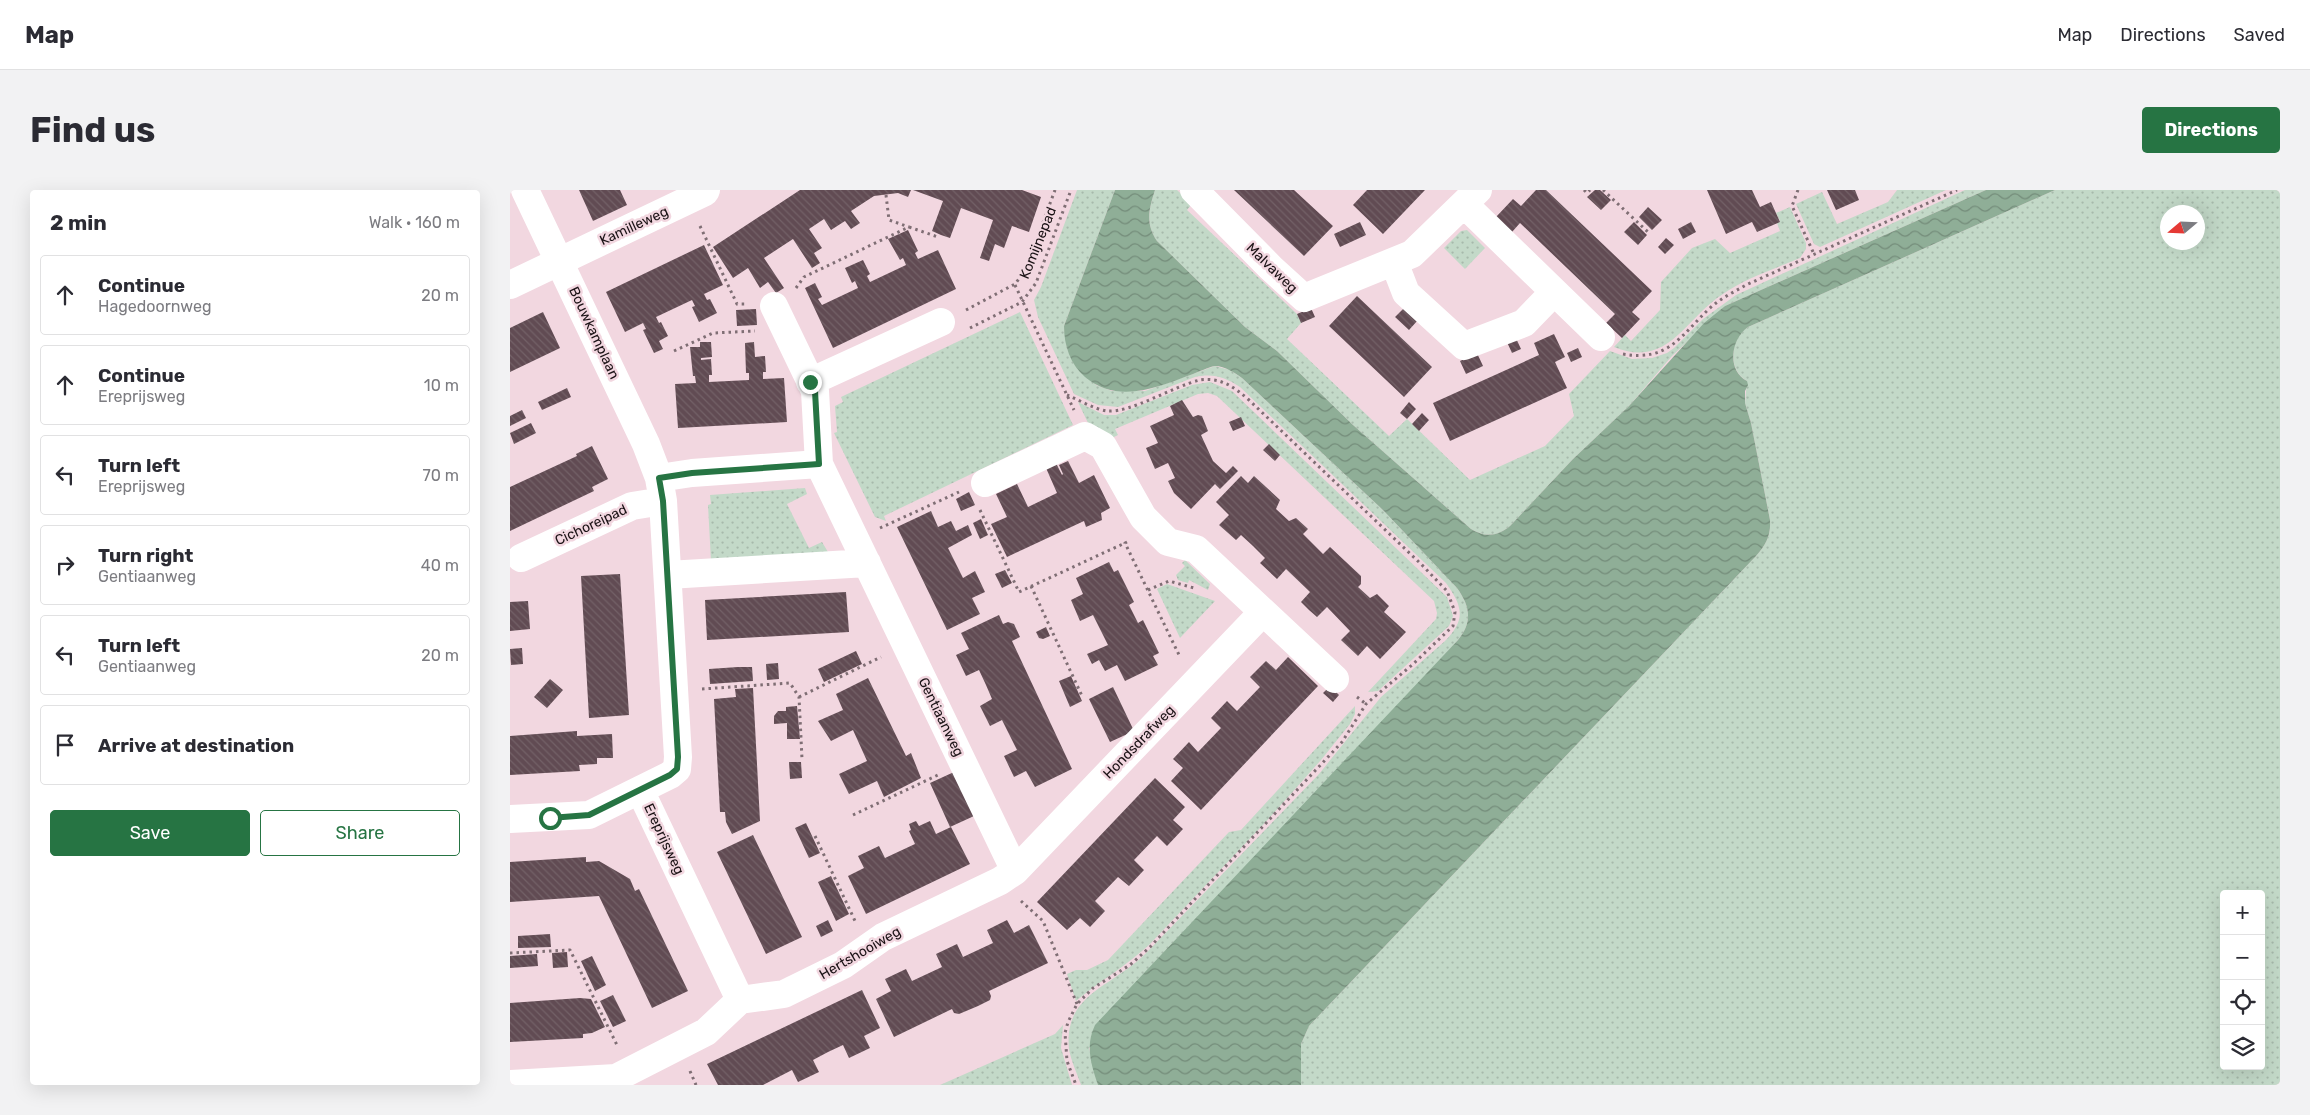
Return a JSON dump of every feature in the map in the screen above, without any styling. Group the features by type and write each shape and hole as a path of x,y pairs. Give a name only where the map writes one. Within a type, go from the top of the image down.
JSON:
{"street":[{"name":"Bouwkamplaan","path":"526,190 646,444 661,489"},
{"name":"Malvaweg","path":"1194,190 1264,262 1304,298 1412,254 1472,197 1554,292 1601,337"},
{"name":"Kamilleweg","path":"510,285 698,195"},
{"path":"1394,262 1406,293 1464,346 1524,323 1554,292"},
{"name":"Gentiaanweg","path":"777,312 815,391 819,464 963,763 1007,876"},
{"path":"810,382 941,322"},
{"path":"977,485 1086,436 1103,446 1143,517 1168,542 1196,549 1335,680"},
{"path":"661,489 692,473 819,464"},
{"name":"Cichoreipad","path":"522,558 632,506 661,489"},
{"name":"Ereprijsweg","path":"661,489 668,575 677,769 670,775 640,790 740,1000"},
{"path":"668,575 861,551"},
{"name":"Hondsdrafweg","path":"1007,876 1263,612"},
{"path":"510,819 589,815 640,790"},
{"name":"Hertshooiweg","path":"740,1000 784,994 843,965 883,937 1007,876"},
{"path":"510,1084 616,1078 706,1032 740,1000"}],"path":[{"path":"941,322 1016,284 1025,271 1055,190"},
{"name":"Komijnepad","path":"1022,302 1036,284 1071,190"},
{"path":"1584,190 1587,193 1590,190"},
{"path":"1798,190 1792,206 1814,254"},
{"path":"1601,337 1612,349 1624,354 1637,356 1661,352 1674,346 1712,307 1726,296 1957,190"},
{"path":"1606,191 1650,233"},
{"path":"698,195 736,304 764,303 777,312"},
{"path":"886,195 889,220 938,237"},
{"path":"674,351 713,333 777,312 798,288 804,277 909,227"},
{"path":"1016,284 1022,302 1067,395 1098,408 1113,411 1200,380 1220,380 1229,385 1249,400 1421,564 1447,591 1455,612 1453,626 1412,666 1366,704 1342,742 1150,947 1130,965 1093,988 1076,1004 1065,1033 1067,1061 1076,1085"},
{"path":"861,551 977,485 1019,592 1154,528"},
{"path":"1125,543 1194,684"},
{"path":"1148,590 1169,580 1213,594 1228,579"},
{"path":"1031,586 1082,696"},
{"path":"799,697 907,645"},
{"path":"674,691 790,683 799,697 802,759"},
{"path":"853,815 963,763"},
{"path":"815,836 868,948"},
{"path":"1007,876 1043,921 1076,1004"},
{"path":"510,953 570,950 629,1070"}],"shaded area":[{"path":"1077,190 1115,190 1064,326 1067,348 1075,365 1096,385 1112,391 1145,391 1215,366 1230,370 1242,378 1383,510 1457,588 1465,601 1468,614 1466,627 1458,640 1089,1048 1098,1085 1081,1085 1070,1054 1069,1033 1072,1019 1078,1008 1096,990 1134,964 1146,953 1319,774 1381,697 1445,641 1456,626 1460,613 1456,599 1446,583 1240,387 1224,378 1201,376 1118,407 1098,405 1074,394 1038,317 1034,300 1041,287"},
{"path":"1155,190 1177,190 1192,204 1187,210 1297,314 1301,323 1287,339 1389,436 1407,419 1470,480 1545,446 1574,416 1569,394 1610,351 1632,359 1652,358 1667,353 1703,319 1736,295 1965,190 1986,190 1725,306 1672,356 1629,406 1573,459 1510,526 1496,534 1486,535 1471,529 1353,425 1277,351 1245,327 1157,241 1151,228 1149,216"},
{"path":"1897,190 1946,190 1820,247 1814,244 1796,204 1822,192 1837,224 1888,202"},
{"path":"2055,190 2280,190 2280,1085 1301,1085 1301,1044 1309,1026 1763,548 1769,535 1770,520 1751,423 1745,403 1747,381 1736,370 1733,354 1734,346 1742,332 1748,327"},
{"path":"1790,207 1806,243 1806,249 1800,258 1732,288 1709,304 1674,338 1662,346 1649,352 1633,352 1614,347 1625,335 1631,341 1660,310 1661,282 1692,248 1715,239 1730,253 1780,231 1777,223 1780,221 1776,213"},
{"path":"1467,230 1485,248 1465,269 1444,248 1461,231"},
{"path":"1020,312 1073,425 884,516 886,521 875,517 834,433 837,432 835,406 843,402 841,397"},
{"path":"1210,382 1232,391 1447,597 1453,616 1449,626 1378,691 1368,692 1436,619 1437,613 1434,601 1217,396 1208,393 1198,394 1115,429 1118,435 1112,438 1088,423 1078,402 1104,415 1116,415 1192,385"},
{"path":"805,488 807,494 787,504 809,548 822,542 828,552 711,561 708,505 711,504 710,495"},
{"path":"1185,560 1210,584 1208,590 1189,580 1188,583 1178,580 1176,575 1185,566 1182,563"},
{"path":"1167,584 1215,601 1180,638 1157,589"},
{"path":"1355,706 1355,714 1350,724 1321,760 1263,825 1149,945 1076,1001 1067,974 1076,970 1087,970 1108,960 1229,832 1241,830"},
{"path":"1063,1025 1061,1048 1072,1085 940,1085 1055,1034"}],"water":[{"path":"1115,190 1155,190 1149,216 1151,228 1157,241 1245,327 1277,351 1353,425 1471,529 1481,534 1491,535 1501,532 1510,526 1573,459 1629,406 1704,323 1725,306 1986,190 2055,190 1748,327 1742,333 1734,347 1733,355 1736,370 1747,381 1748,385 1745,391 1745,403 1751,423 1770,520 1769,535 1763,548 1309,1026 1301,1044 1301,1085 1098,1085 1090,1055 1090,1040 1095,1025 1458,640 1468,620 1465,601 1457,588 1383,510 1242,378 1233,372 1215,366 1166,384 1138,391 1125,392 1111,390 1098,385 1085,377 1075,366 1065,340 1064,326"}],"building":[{"path":"579,190 620,190 627,205 593,221"},
{"path":"800,190 911,190 908,197 898,193 874,196 851,211 860,223 851,229 845,221 831,230 824,219 809,229 822,248 814,253 820,263 812,268 793,239 764,258 784,288 776,293 768,282 760,288 748,268 733,278 713,247"},
{"path":"913,190 1022,190 1041,197 1029,232 1012,226 1004,248 995,244 989,261 980,258 993,220 961,208 950,238 941,235 932,231 943,201"},
{"path":"1234,190 1294,190 1333,226 1304,256"},
{"path":"1367,190 1425,190 1383,234 1353,205"},
{"path":"1536,190 1546,190 1652,291 1632,312 1640,319 1622,338 1606,323 1615,314 1520,223 1512,232 1496,217 1513,199 1521,206"},
{"path":"1595,190 1600,190 1611,200 1601,210 1587,197"},
{"path":"1707,190 1752,190 1760,207 1771,202 1780,222 1757,232 1752,222 1726,234"},
{"path":"1827,190 1855,190 1859,200 1836,210"},
{"path":"1648,207 1662,220 1652,230 1639,217"},
{"path":"1360,222 1366,235 1340,247 1334,234"},
{"path":"1634,222 1647,235 1638,245 1624,232"},
{"path":"1691,222 1696,232 1683,239 1678,229"},
{"path":"908,230 918,251 915,253 918,259 938,250 956,289 833,348 805,288 815,283 822,297 818,299 822,305 858,288 855,281 852,283 845,268 863,260 870,274 867,276 870,282 906,265 903,258 900,260 888,239"},
{"path":"1666,238 1674,245 1665,254 1658,247"},
{"path":"704,245 723,285 704,294 707,300 710,299 717,313 699,322 692,307 695,306 692,300 656,317 659,323 661,322 668,336 659,341 663,349 654,353 643,330 646,329 643,323 625,332 606,292"},
{"path":"1357,296 1432,367 1404,397 1329,326"},
{"path":"1405,307 1418,320 1409,330 1395,317"},
{"path":"1311,308 1315,317 1301,323 1297,314"},
{"path":"756,309 757,325 737,326 736,310"},
{"path":"543,312 560,348 510,372 510,328"},
{"path":"1554,334 1565,357 1555,362 1567,388 1450,441 1433,403 1539,355 1534,343"},
{"path":"1515,336 1521,349 1512,353 1506,340"},
{"path":"700,342 711,342 712,357 701,358 701,360 711,359 712,375 709,375 709,382 749,380 749,373 746,373 745,343 754,342 755,357 765,356 766,372 763,372 763,379 784,378 787,422 678,428 675,384 696,383 695,376 693,376 690,347 700,347"},
{"path":"1578,348 1582,357 1571,362 1567,353"},
{"path":"1477,353 1483,366 1466,374 1460,361"},
{"path":"567,388 571,397 542,410 538,402"},
{"path":"1182,400 1193,417 1202,416 1208,431 1201,435 1213,461 1226,473 1233,466 1238,471 1220,489 1215,484 1191,509 1174,493 1168,481 1175,478 1168,463 1155,469 1146,448 1158,443 1150,426 1174,415 1170,406"},
{"path":"1409,402 1416,409 1407,419 1400,413"},
{"path":"522,410 526,418 510,426 510,416"},
{"path":"1422,413 1429,420 1419,431 1412,424"},
{"path":"1241,417 1245,426 1233,431 1229,422"},
{"path":"531,423 536,433 514,444 510,433"},
{"path":"1269,444 1280,455 1275,461 1263,450"},
{"path":"592,446 608,479 592,487 594,491 510,531 510,487 577,456 576,454"},
{"path":"1068,461 1079,483 1094,475 1110,508 1101,513 1102,520 1086,527 1084,521 1007,557 991,524 1007,517 996,494 1017,484 1028,507 1057,493 1046,468 1056,463 1062,475 1059,465"},
{"path":"1241,476 1248,483 1254,476 1280,500 1276,509 1289,521 1296,518 1308,529 1303,534 1323,554 1330,547 1361,576 1361,584 1358,587 1370,598 1377,594 1389,606 1384,612 1406,632 1380,659 1367,646 1358,656 1341,640 1350,631 1327,607 1317,617 1301,602 1310,592 1286,569 1277,579 1260,563 1265,558 1253,546 1241,535 1236,540 1219,525 1229,515 1216,502"},
{"path":"969,492 975,505 961,511 956,499"},
{"path":"931,511 938,527 951,521 956,531 968,525 972,535 948,548 963,578 975,571 985,592 972,598 980,614 947,630 897,527"},
{"path":"981,519 988,535 980,539 973,523"},
{"path":"1109,562 1114,572 1118,570 1134,602 1129,605 1138,623 1143,620 1159,653 1153,656 1158,665 1125,681 1117,665 1105,671 1099,660 1092,664 1087,654 1108,645 1093,615 1080,621 1071,600 1083,594 1076,578"},
{"path":"1005,570 1012,583 1002,588 995,574"},
{"path":"620,574 629,715 589,718 581,576"},
{"path":"846,592 849,632 707,640 705,600"},
{"path":"528,601 530,629 510,631 510,602"},
{"path":"999,615 1003,624 1008,622 1014,624 1020,637 1012,641 1072,769 1035,787 1026,771 1014,777 1004,756 1017,750 1002,720 990,726 980,706 992,699 979,670 966,676 956,655 969,649 961,633"},
{"path":"1046,627 1050,636 1043,639 1039,638 1036,632"},
{"path":"522,648 523,664 511,665 510,649"},
{"path":"856,651 862,664 824,682 818,669"},
{"path":"1288,657 1318,686 1201,810 1171,781 1183,768 1173,759 1189,742 1198,752 1221,728 1211,718 1227,701 1237,711 1260,687 1250,677 1266,661 1276,670"},
{"path":"778,663 779,679 767,680 766,664"},
{"path":"752,667 753,681 710,684 709,669"},
{"path":"1071,676 1082,701 1070,707 1059,681"},
{"path":"868,678 906,756 911,753 921,778 884,797 877,781 849,794 839,774 867,761 853,730 831,741 818,721 843,710 836,694"},
{"path":"550,679 563,690 547,708 534,697"},
{"path":"1330,686 1339,695 1333,702 1323,693"},
{"path":"1113,687 1134,731 1110,742 1089,699"},
{"path":"753,688 760,821 732,834 726,822 725,812 720,812 714,699 736,697 735,689"},
{"path":"797,706 800,739 787,739 787,723 774,724 774,716 778,711 786,711 786,707"},
{"path":"577,731 577,736 612,734 613,758 597,758 597,764 579,765 580,771 510,775 510,736"},
{"path":"789,762 801,762 802,778 790,779"},
{"path":"954,772 974,816 950,827 930,783"},
{"path":"1155,778 1185,807 1173,820 1183,829 1167,846 1157,836 1134,860 1144,870 1129,886 1118,877 1095,901 1105,911 1090,927 1080,918 1067,930 1037,902"},
{"path":"916,821 919,826 930,821 936,834 951,827 970,864 866,914 848,876 864,868 858,856 879,846 885,858 915,844 909,831 911,830 909,824"},
{"path":"806,823 820,853 809,858 795,828"},
{"path":"753,835 802,937 766,954 717,852"},
{"path":"586,857 586,862 599,861 630,879 635,891 639,889 688,991 652,1008 599,896 510,902 510,862"},
{"path":"831,876 849,914 836,921 818,882"},
{"path":"828,920 833,931 821,937 816,926"},
{"path":"1007,920 1014,933 1029,925 1048,963 989,991 990,1000 978,1006 959,1014 954,1013 952,1009 894,1037 876,999 891,991 885,979 906,969 912,981 942,967 936,954 957,944 963,957 993,943 987,930"},
{"path":"550,934 551,947 518,948 518,936"},
{"path":"567,952 568,967 553,968 552,953"},
{"path":"537,954 538,966 510,968 510,956"},
{"path":"592,956 606,985 595,991 581,961"},
{"path":"862,990 880,1028 864,1036 870,1048 849,1058 843,1045 828,1052 813,1060 819,1072 798,1082 792,1070 763,1085 718,1085 707,1064"},
{"path":"613,995 626,1021 613,1027 600,1001"},
{"path":"580,998 591,999 605,1027 592,1033 583,1034 583,1038 510,1042 510,1003"}],"route":[{"path":"550,818 589,815 670,775 677,769 678,757 668,575 663,501 659,478 692,473 819,464 815,391 810,382"}]}
